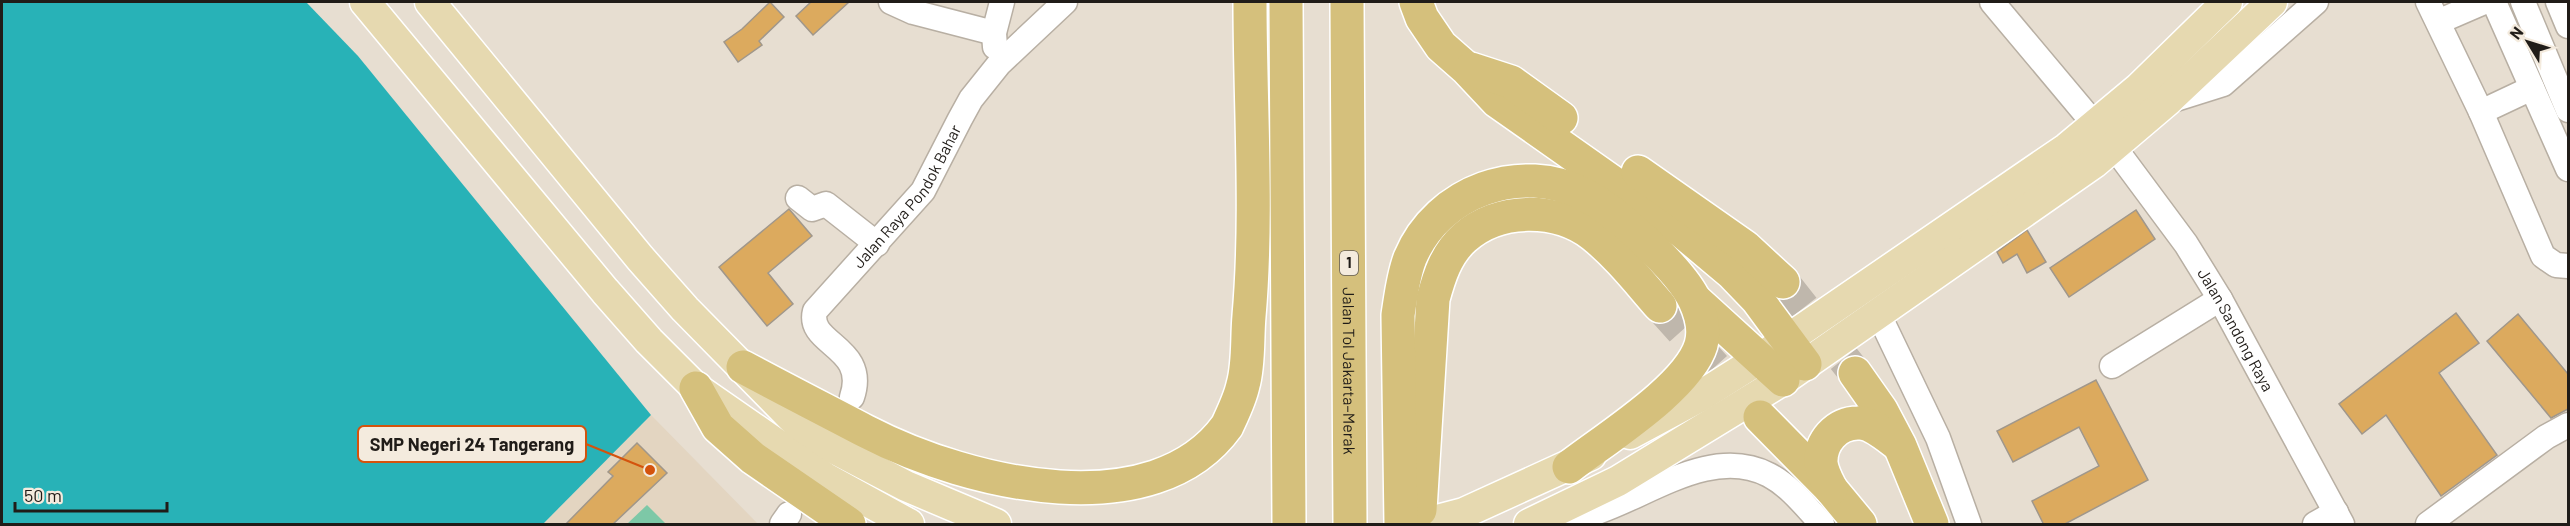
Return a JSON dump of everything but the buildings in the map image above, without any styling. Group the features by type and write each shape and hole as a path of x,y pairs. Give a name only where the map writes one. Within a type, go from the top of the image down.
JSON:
{"highway":[{"path":"743,367 909,454 958,477 1017,499 1054,507 1092,511 1131,509 1152,502 1189,482 1216,448 1244,384 1253,272 1250,2"},
{"path":"1250,89 1259,2"},
{"path":"1286,2 1288,525"},
{"name":"Jalan Tol Jakarta–Merak","path":"1347,2 1350,525"},
{"path":"1416,2 1422,18 1441,46 1466,68 1497,101 1683,232 1732,273 1757,299 1784,360"},
{"path":"1466,68 1511,82 1744,247 1783,282"},
{"path":"1401,525 1398,315 1410,258 1423,235 1440,214 1463,198 1488,187 1514,181 1538,180 1585,195 1629,228 1678,277 1695,300 1784,360"},
{"path":"1421,525 1432,299 1446,262 1464,238 1481,226 1503,217 1546,216 1567,221 1592,234 1660,306"},
{"path":"1569,467 1658,398 1690,367 1701,344 1703,331 1695,300"},
{"path":"1856,373 1881,410 1900,446 1932,525"},
{"path":"696,387 718,427 753,458 849,525"},
{"path":"1760,417 1831,489 1860,525"},
{"path":"1831,489 1821,465 1822,447 1836,429 1858,422 1874,428 1900,446"}],"main road":[{"path":"365,2 605,291 649,341 696,387 827,479 909,525"},
{"path":"430,2 640,258 685,309 773,400 815,437 906,486 996,525"},
{"path":"1535,522 1618,481 2067,148 2105,136 2139,88 2227,2"},
{"path":"1421,525 1464,513 1569,467 1699,397 1784,360 1878,313 2105,136 2167,101 2272,2"}],"street":[{"path":"891,2 913,12 994,33"},
{"path":"999,64 994,33 1002,2"},
{"name":"Jalan Raya Pondok Bahar","path":"852,398 855,387 854,368 849,359 818,331 813,317 819,304 877,244 923,191 960,118 999,64 1065,2"},
{"name":"Jalan Sandong Raya","path":"1992,2 2105,136 2186,244 2220,299 2339,518"},
{"path":"2167,101 2223,84 2316,2"},
{"path":"2484,2 2434,11 2481,112 2543,256 2556,265 2568,266"},
{"path":"2494,2 2568,169"},
{"path":"2523,2 2568,110"},
{"path":"2558,2 2568,26"},
{"path":"2481,112 2532,88"},
{"path":"798,198 812,208 826,204 877,244"},
{"path":"2112,366 2220,299"},
{"path":"1878,313 1938,438 1969,525"},
{"path":"2428,525 2546,437 2568,424"},
{"path":"1535,522 1585,516 1623,503 1692,472 1714,466 1735,465 1768,475 1785,486 1822,525"},
{"path":"2315,525 2339,518"}],"shaded area":[{"path":"651,415 758,524 543,524"}],"green space":[{"path":"647,505 666,524 627,524"}],"water":[{"path":"2,2 306,2 358,56 651,415 543,524 2,524"}],"tunnel":[{"path":"1783,282 1855,373"},
{"path":"1660,306 1746,402"}],"place":[{"name":"SMP Negeri 24 Tangerang","path":"650,470"}]}
